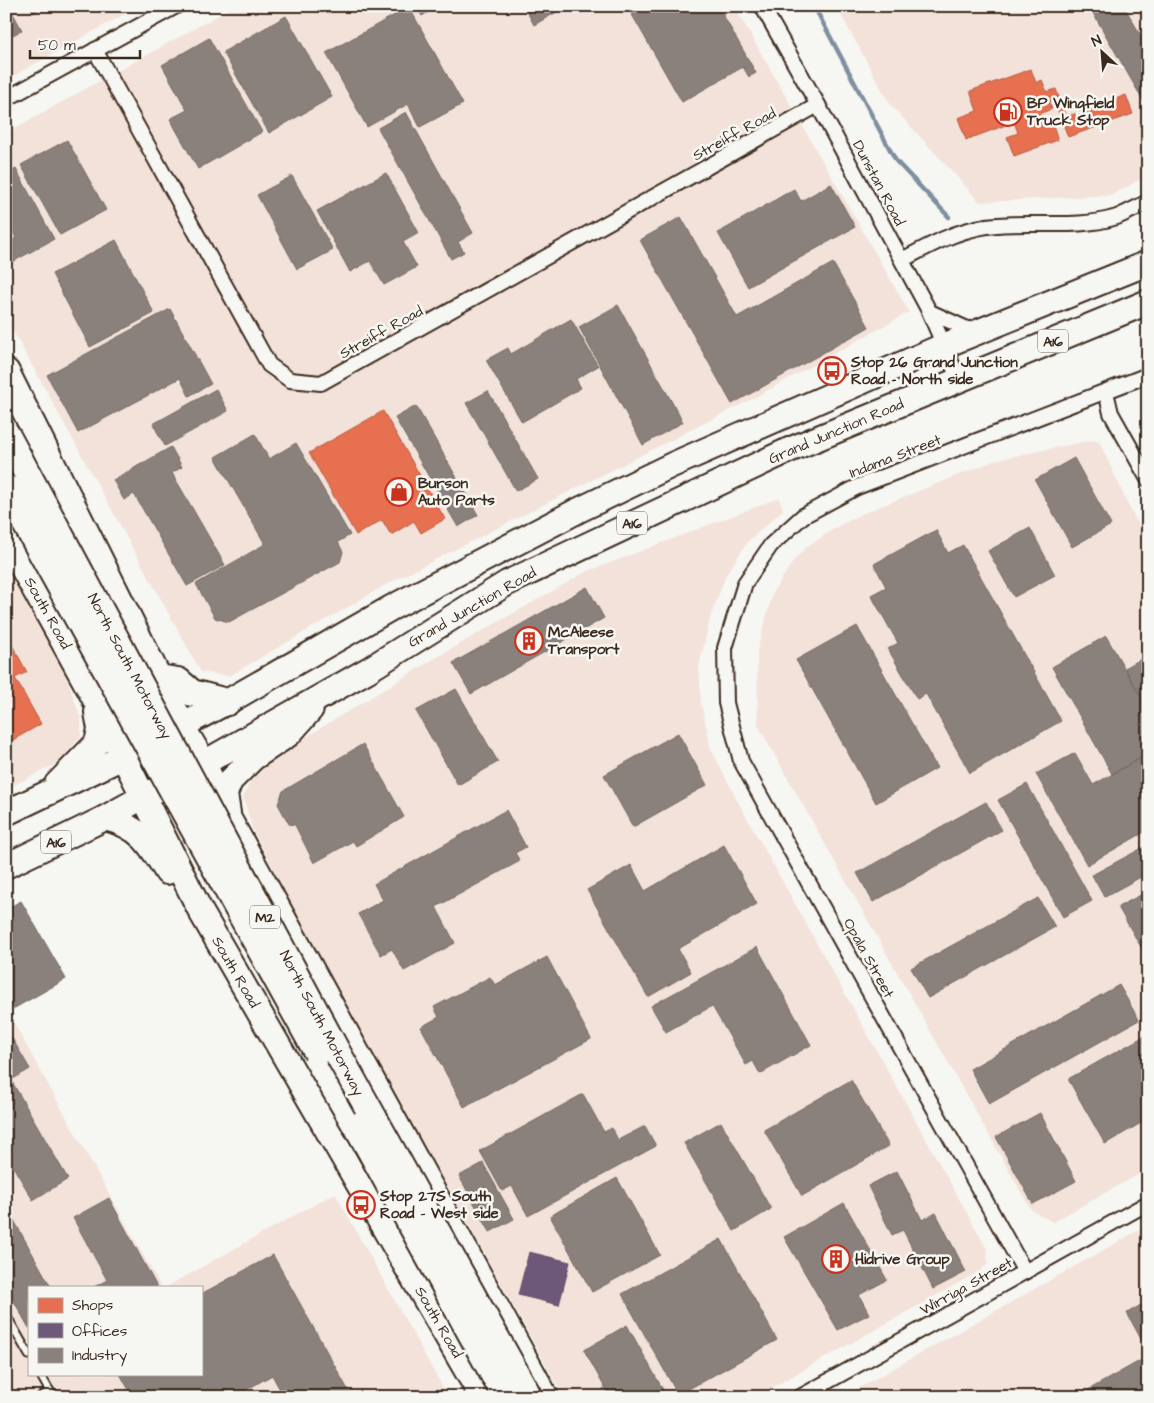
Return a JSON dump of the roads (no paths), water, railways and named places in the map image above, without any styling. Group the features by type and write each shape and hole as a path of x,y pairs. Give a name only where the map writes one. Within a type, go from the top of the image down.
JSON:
{"highway":[{"name":"A16","path":"6,813 123,757 182,726 391,608 577,511 681,461 976,332 1148,263"},
{"name":"Grand Junction Road","path":"6,866 144,797 322,696 507,583 789,450 1148,302"},
{"path":"6,372 182,726 204,763 228,817 546,1397"},
{"name":"North South Motorway","path":"6,434 337,1052 529,1397"},
{"name":"North South Motorway","path":"6,488 506,1397"},
{"name":"South Road","path":"6,538 92,694 202,912 482,1397"},
{"path":"159,678 178,681 192,693 227,702"},
{"path":"49,793 97,743 100,728 92,694"},
{"path":"228,817 225,794 230,781 253,758 289,734 322,696"},
{"path":"173,855 183,822 199,812 228,817"},
{"path":"105,818 127,824 144,839 176,887 202,912"}],"street":[{"path":"6,98 176,6"},
{"name":"Dunstan Road","path":"762,6 930,312 958,380"},
{"name":"Streiff Road","path":"95,50 270,365 290,380 321,383 818,105"},
{"path":"902,260 940,239 964,231 988,226 1094,221 1117,217 1148,202"},
{"path":"930,312 976,332"},
{"name":"Indama Street","path":"725,648 745,583 771,545 803,516 857,487 1148,376"},
{"path":"1106,392 1111,413 1148,479"},
{"name":"Opala Street","path":"725,648 726,703 741,761 1025,1272"},
{"name":"Wirriga Street","path":"800,1397 1148,1204"}],"lane":[{"path":"6,1315 28,1353"},
{"path":"40,1397 51,1394 41,1376"}],"waterway":[{"path":"814,6 896,161 949,217"}],"place":[{"name":"BP Wingfield Truck Stop","path":"1008,112"},
{"name":"Stop 26 Grand Junction Road - North side","path":"832,371"},
{"name":"Burson Auto Parts","path":"399,492"},
{"name":"McAleese Transport","path":"529,641"},
{"name":"Stop 27S South Road - West side","path":"361,1205"},
{"name":"Hidrive Group","path":"836,1259"}]}
